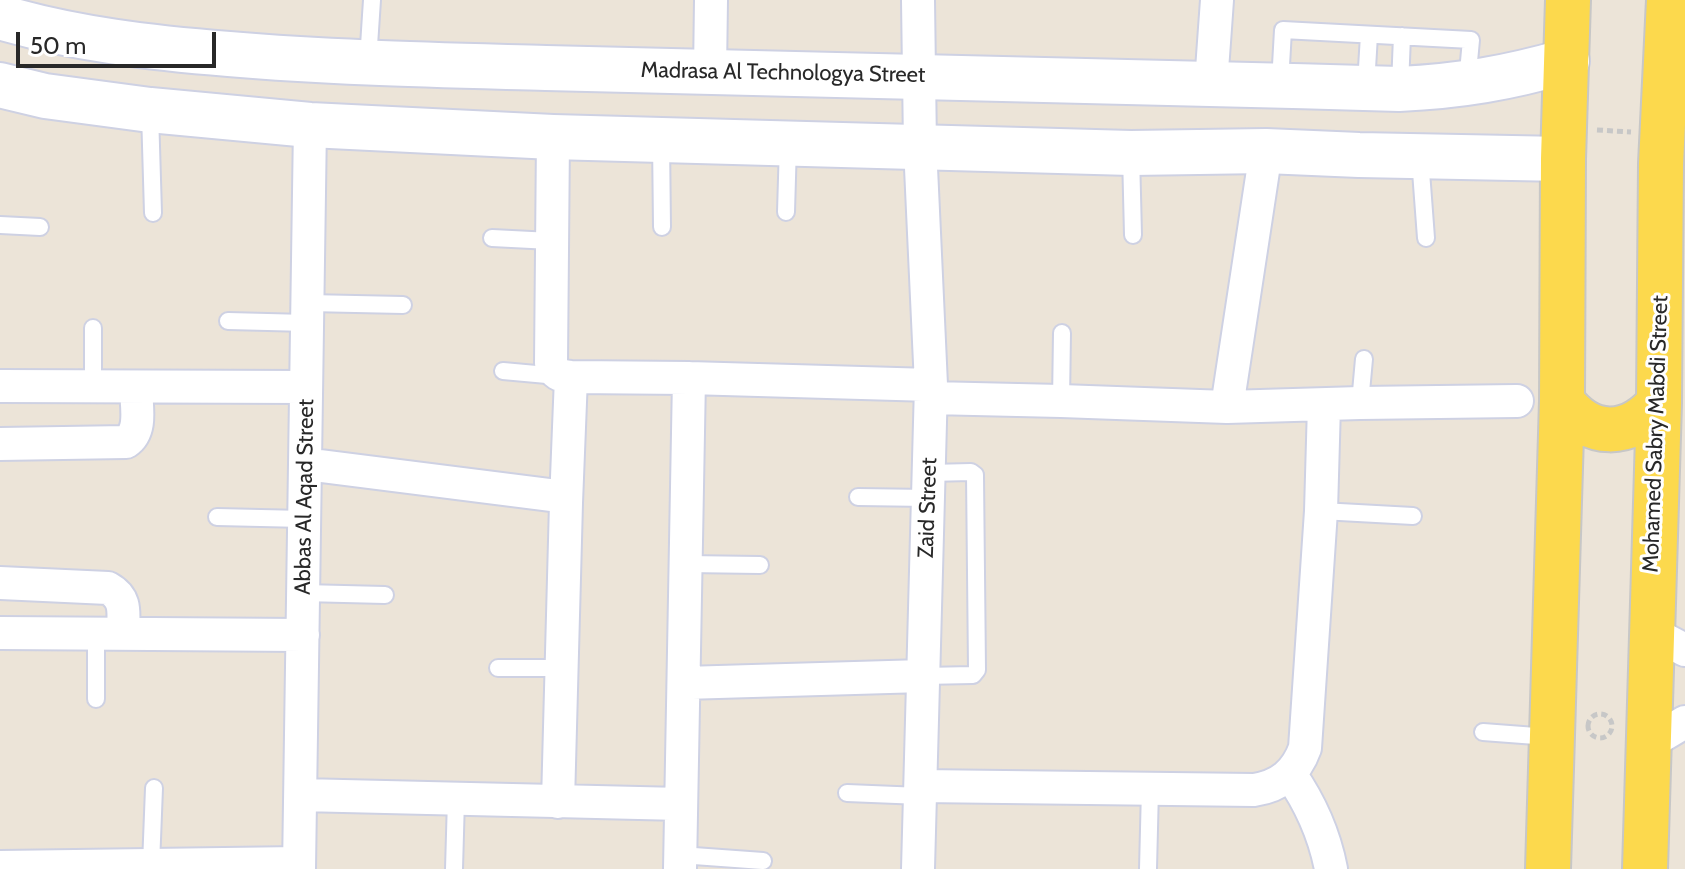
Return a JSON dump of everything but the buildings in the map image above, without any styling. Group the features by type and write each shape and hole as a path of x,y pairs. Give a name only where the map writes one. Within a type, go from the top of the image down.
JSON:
{"main road":[{"path":"1548,869 1572,737 1560,471 1568,0"},
{"name":"Mohamed Sabry Mabdi Street","path":"1645,869 1648,744 1668,640 1656,471 1672,134 1669,0"},
{"path":"1562,401 1585,424 1602,429 1618,429 1634,424 1659,403"},
{"path":"1560,471 1591,460 1608,458 1641,464 1656,471"}],"street":[{"path":"710,72 711,0"},
{"name":"Zaid Street","path":"918,0 920,146 931,391 918,869"},
{"path":"1211,84 1217,0"},
{"name":"Madrasa Al Technologya Street","path":"0,17 62,34 173,50 312,61 1382,88 1467,84 1501,79 1567,61"},
{"path":"45,96 62,34"},
{"path":"0,85 45,96 150,110 310,125 553,137 1131,153 1266,151 1420,156 1564,143"},
{"path":"1359,155 1382,88"},
{"name":"Abbas Al Aqad Street","path":"299,866 310,125"},
{"path":"553,137 551,363 557,374 567,377 689,378 1061,401 1227,407 1517,401"},
{"path":"1227,407 1266,151"},
{"path":"558,802 567,377"},
{"path":"680,862 689,378"},
{"path":"0,386 306,387"},
{"path":"0,444 126,442 137,428 136,387"},
{"path":"921,791 1254,790 1267,788 1290,774 1305,748 1321,511 1324,405"},
{"path":"305,464 566,497"},
{"path":"0,583 108,588 120,597 123,605 109,634"},
{"path":"0,633 303,635"},
{"path":"684,683 923,676"},
{"path":"1648,744 1685,722"},
{"path":"1290,774 1306,796 1318,822 1331,869"},
{"path":"301,795 681,804"},
{"path":"0,867 299,866"}],"lane":[{"path":"367,62 372,0"},
{"path":"1280,86 1283,30 1471,40 1467,84"},
{"path":"1369,35 1382,88"},
{"path":"1382,88 1402,36"},
{"path":"150,110 153,213"},
{"path":"661,139 662,227"},
{"path":"786,212 788,142"},
{"path":"1131,153 1133,235"},
{"path":"1420,156 1426,238"},
{"path":"0,225 40,227"},
{"path":"492,238 551,241"},
{"path":"228,321 403,305"},
{"path":"93,328 93,387"},
{"path":"1061,401 1062,333"},
{"path":"1360,403 1364,359"},
{"path":"503,371 567,377"},
{"path":"858,497 928,485 971,472 975,475 977,670 973,675 923,676"},
{"path":"1321,511 1413,516"},
{"path":"217,517 304,519"},
{"path":"686,564 760,565"},
{"path":"303,593 385,595"},
{"path":"96,699 109,634"},
{"path":"498,668 561,668"},
{"path":"1483,732 1572,737"},
{"path":"151,865 154,788"},
{"path":"1148,869 1150,789"},
{"path":"847,793 921,791"},
{"path":"454,869 456,799"},
{"path":"680,862 763,861"}],"path":[{"path":"1564,143 1672,134"},
{"path":"1598,713 1608,716 1613,726 1611,733 1600,738 1572,737 1589,732 1589,720 1598,713"}]}
